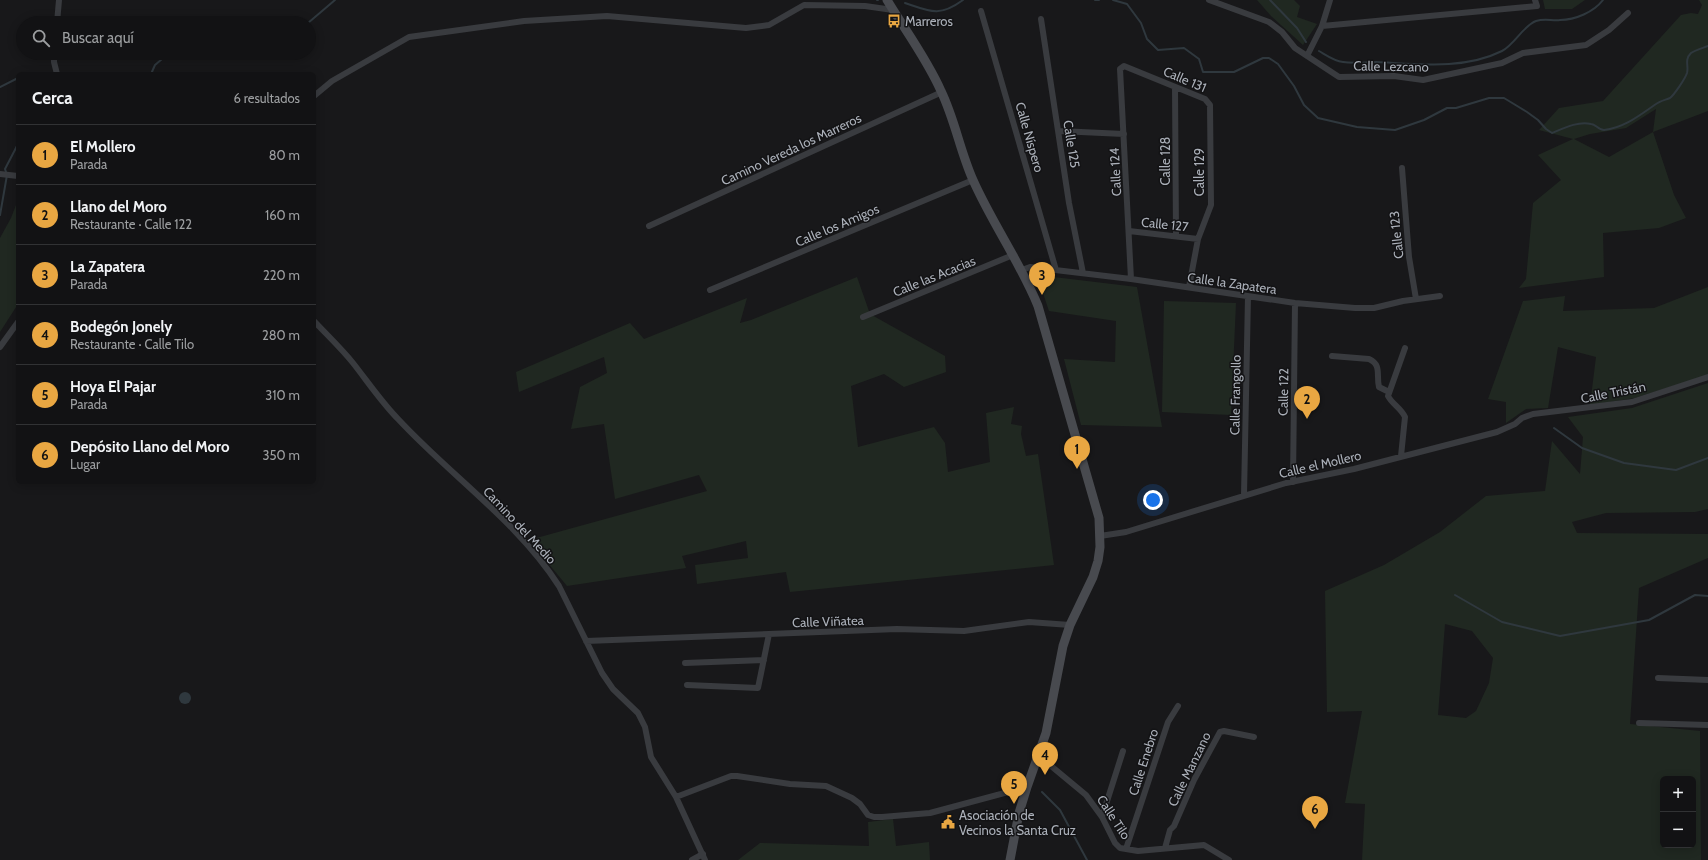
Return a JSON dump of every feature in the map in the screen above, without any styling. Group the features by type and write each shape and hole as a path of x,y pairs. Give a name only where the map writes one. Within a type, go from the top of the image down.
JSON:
{"main road":[{"path":"887,0 942,92 952,116 963,155 973,180 1022,270 1038,306 1098,518 1100,547 1094,577 1070,625 1058,666 1046,733 1019,813 1010,860"}],"street":[{"path":"58,16 59,0"},
{"name":"Calle Lezcano","path":"1209,0 1269,22 1282,32 1295,48 1339,77 1394,76 1423,80 1502,62 1523,53 1586,45 1609,30 1628,13"},
{"path":"1307,56 1322,26 1330,0"},
{"path":"1322,26 1536,3"},
{"path":"316,94 332,81 409,37 524,21 607,16 746,28 769,25 804,5 864,6 893,10"},
{"name":"Calle Níspero","path":"980,10 1056,270"},
{"name":"Calle 125","path":"1041,18 1069,203 1082,273"},
{"path":"54,60 57,72"},
{"name":"Calle 131","path":"1124,66 1208,101"},
{"name":"Calle 124","path":"1124,66 1120,69 1131,279"},
{"name":"Calle 128","path":"1176,87 1176,236"},
{"name":"Camino Vereda los Marreros","path":"649,226 942,92"},
{"name":"Calle 129","path":"1188,288 1198,239 1211,205 1210,105 1208,101"},
{"path":"1059,131 1124,134"},
{"name":"Calle 123","path":"1402,168 1409,257 1416,299"},
{"path":"0,174 16,176"},
{"name":"Calle los Amigos","path":"710,290 973,180"},
{"name":"Calle 127","path":"1129,231 1198,239"},
{"name":"Calle las Acacias","path":"862,317 1013,255"},
{"name":"Calle la Zapatera","path":"1022,270 1030,267 1131,279 1295,303 1355,308 1374,308 1416,299 1440,296"},
{"name":"Calle Frangollo","path":"1244,495 1248,296"},
{"name":"Calle 122","path":"1292,482 1295,303"},
{"name":"Camino del Medio","path":"316,323 352,362 398,420 502,518 536,555 559,586 608,682 638,713 644,728 651,757 676,797 704,857"},
{"path":"0,348 16,325"},
{"path":"1401,456 1406,417 1388,396 1405,348"},
{"path":"1332,356 1369,359 1374,361 1378,367 1379,387 1389,392"},
{"name":"Calle Tristán","path":"1543,413 1632,402 1708,378"},
{"name":"Calle el Mollero","path":"1100,536 1126,532 1244,495 1292,482 1354,469 1497,432 1516,424 1528,415 1543,413"},
{"name":"Calle Viñatea","path":"586,641 920,629 964,631 1029,622 1070,625"},
{"path":"687,685 758,688 769,634"},
{"path":"685,663 764,660"},
{"path":"1658,678 1708,680"},
{"name":"Calle Enebro","path":"1126,849 1168,722 1178,706"},
{"path":"1639,723 1708,725"},
{"name":"Calle Manzano","path":"1165,848 1170,830 1174,826 1194,780 1220,732 1224,730 1254,737"},
{"path":"1102,817 1123,751"},
{"name":"Calle Tilo","path":"1039,756 1082,790 1102,817 1115,843 1120,848 1138,851 1204,845 1230,860"},
{"path":"676,797 731,776 737,776 790,784 826,786 852,798 860,804 868,815 882,818 930,813 1027,787"},
{"path":"692,860 704,857"}],"shaded area":[{"path":"1257,0 1294,0 1300,6 1297,17 1317,24 1303,45 1271,16"},
{"path":"1543,0 1585,0 1572,9 1545,9"},
{"path":"1699,0 1708,0 1708,111 1653,132 1674,195 1686,218 1659,228 1603,233 1604,277 1519,288 1526,279 1533,203 1561,180 1538,155 1573,139 1539,130 1559,108 1603,101 1681,15 1691,13 1698,14 1702,5","holes":["1656,109 1653,132 1609,157 1574,139 1590,134 1626,128"]},
{"path":"16,205 16,307 0,332 0,238"},
{"path":"1037,275 1137,287 1162,427 1081,425 1064,359 1115,362 1116,321 1049,311"},
{"path":"857,277 870,314 945,356 946,372 904,387 884,374 851,386 858,447 934,427 945,443 948,472 990,462 986,413 1014,407 1011,424 1022,426 1021,434 1026,456 1038,454 1054,565 790,592 786,572 697,584 695,565 748,558 746,541 682,556 686,568 567,586 529,540 707,491 699,475 615,499 604,424 571,429 580,387 607,373 604,357 519,392 516,372 630,323 644,339 747,298 740,323 751,320"},
{"path":"1708,287 1708,375 1635,398 1590,405 1596,357 1558,347 1548,408 1526,409 1506,423 1506,402 1488,399 1523,301 1565,296 1563,311 1654,308"},
{"path":"1164,301 1236,303 1231,415 1162,412"},
{"path":"1708,383 1708,509 1695,512 1606,513 1572,522 1577,533 1708,534 1708,558 1639,588 1630,724 1700,731 1701,860 1362,860 1365,804 1345,803 1362,711 1327,712 1325,591 1384,565 1440,532 1486,496 1545,491 1552,441 1580,474 1583,437 1568,417 1632,408","holes":["1445,624 1472,631 1493,658 1489,683 1476,711 1466,718 1438,715"]},
{"path":"183,692 187,692 191,698 187,704 183,704 179,700 179,696"},
{"path":"893,819 896,846 929,842 930,860 738,860 760,843 869,846 868,822"}],"waterway":[{"path":"316,16 335,0"},
{"path":"905,3 922,9 941,11 948,9 963,0"},
{"path":"1113,0 1127,4 1141,23 1147,39 1158,50 1184,48 1199,59 1203,72 1234,72 1263,58 1269,58 1278,64 1294,86 1304,105 1318,118 1357,127 1395,130 1424,120 1447,108 1456,108 1489,98 1504,98 1538,120 1552,133 1581,123 1593,124 1602,130 1611,129 1625,124 1661,101 1670,98 1686,76 1687,61 1691,53 1708,46"},
{"path":"1270,0 1297,28 1306,42"},
{"path":"1319,51 1333,59 1347,63 1377,62 1441,64 1472,61 1502,51 1527,27 1536,21 1572,19 1589,12 1603,0"},
{"path":"152,72 155,65 161,60"},
{"path":"0,87 16,79"},
{"path":"0,215 7,175 5,169 16,148"},
{"path":"1554,428 1582,448 1624,463 1676,470 1708,458"},
{"path":"1455,595 1502,622 1560,636 1649,620 1695,595 1708,596"},
{"path":"1042,792 1060,810 1087,860"}],"place":[{"name":"Marreros","path":"894,21"},
{"name":"La Zapatera","path":"1042,295"},
{"name":"Llano del Moro","path":"1307,419"},
{"name":"El Mollero","path":"1077,469"},
{"name":"Bodegón Jonely","path":"1045,775"},
{"name":"Hoya El Pajar","path":"1014,804"},
{"name":"Asociación de Vecinos la Santa Cruz","path":"948,822"},
{"name":"Depósito Llano del Moro","path":"1315,829"}]}
